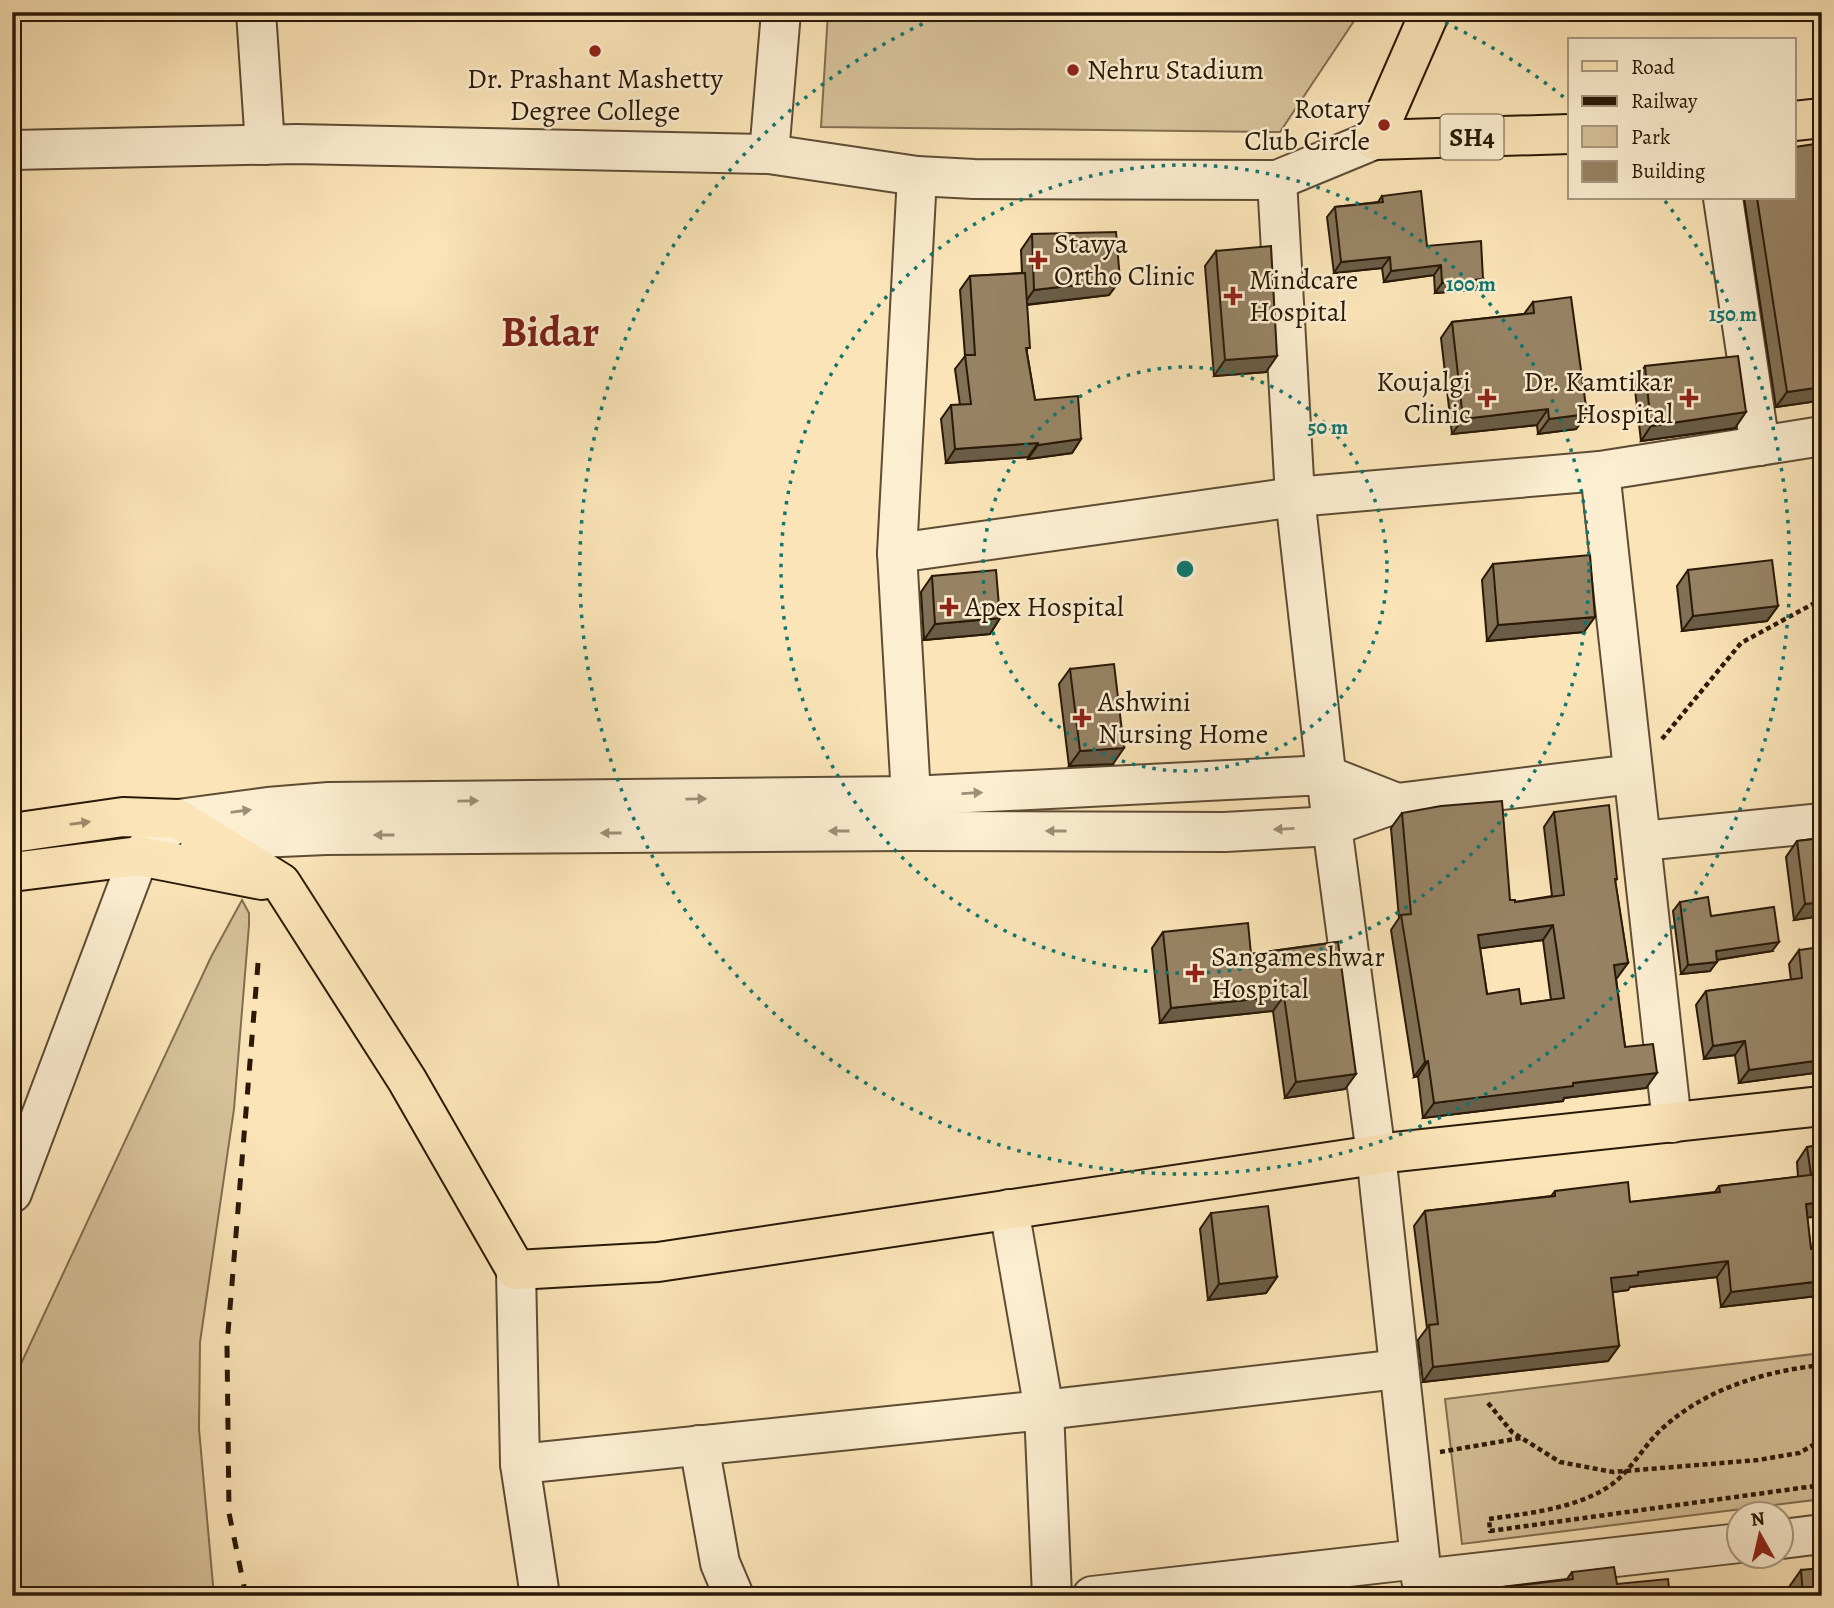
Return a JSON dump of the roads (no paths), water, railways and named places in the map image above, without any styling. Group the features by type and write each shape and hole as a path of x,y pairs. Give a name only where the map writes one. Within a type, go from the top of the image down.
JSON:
{"main road":[{"path":"1374,140 1430,12"},
{"path":"1796,121 1822,118"},
{"name":"SH4","path":"1374,140 1568,134"},
{"path":"12,833 122,817 178,819 281,883 407,1080 516,1270 658,1262 1376,1154 1822,1106"},
{"path":"12,872 139,856 281,883"}],"street":[{"path":"256,12 265,145"},
{"path":"769,154 781,12"},
{"path":"12,150 265,145 769,154 917,176 974,179 1277,180 1374,140"},
{"path":"911,796 897,553 917,176"},
{"path":"1277,180 1296,496 1332,826 1376,1154 1421,1578"},
{"path":"1723,200 1760,446"},
{"path":"897,553 1296,496 1600,471 1822,436"},
{"path":"1600,471 1672,1122"},
{"path":"183,865 214,840 326,835 1225,832 1332,826 1397,803 1633,774"},
{"path":"12,1193 139,856 178,819 329,802 911,796 1326,775 1397,803"},
{"path":"1642,841 1822,823"},
{"path":"1009,1209 1044,1410 1052,1596"},
{"path":"516,1270 520,1464 540,1596"},
{"path":"520,1464 1044,1410 1399,1369"},
{"path":"699,1445 720,1563 734,1596"},
{"path":"1796,1537 1822,1534"},
{"path":"1093,1596 1421,1578 1726,1545"}],"railway":[{"path":"246,1596 229,1513 227,1345 259,951"}],"place":[{"name":"Dr. Prashant Mashetty Degree College","path":"595,51"},
{"name":"Nehru Stadium","path":"1073,70"},
{"name":"Rotary Club Circle","path":"1384,125"},
{"name":"Stavya Ortho Clinic","path":"1038,260"},
{"name":"Mindcare Hospital","path":"1233,296"},
{"name":"Koujalgi Clinic","path":"1487,398"},
{"name":"Dr. Kamtikar Hospital","path":"1689,398"},
{"name":"Apex Hospital","path":"949,607"},
{"name":"Ashwini Nursing Home","path":"1082,718"},
{"name":"Sangameshwar Hospital","path":"1195,973"}],"district":[{"name":"Bidar","path":"550,331"}]}
